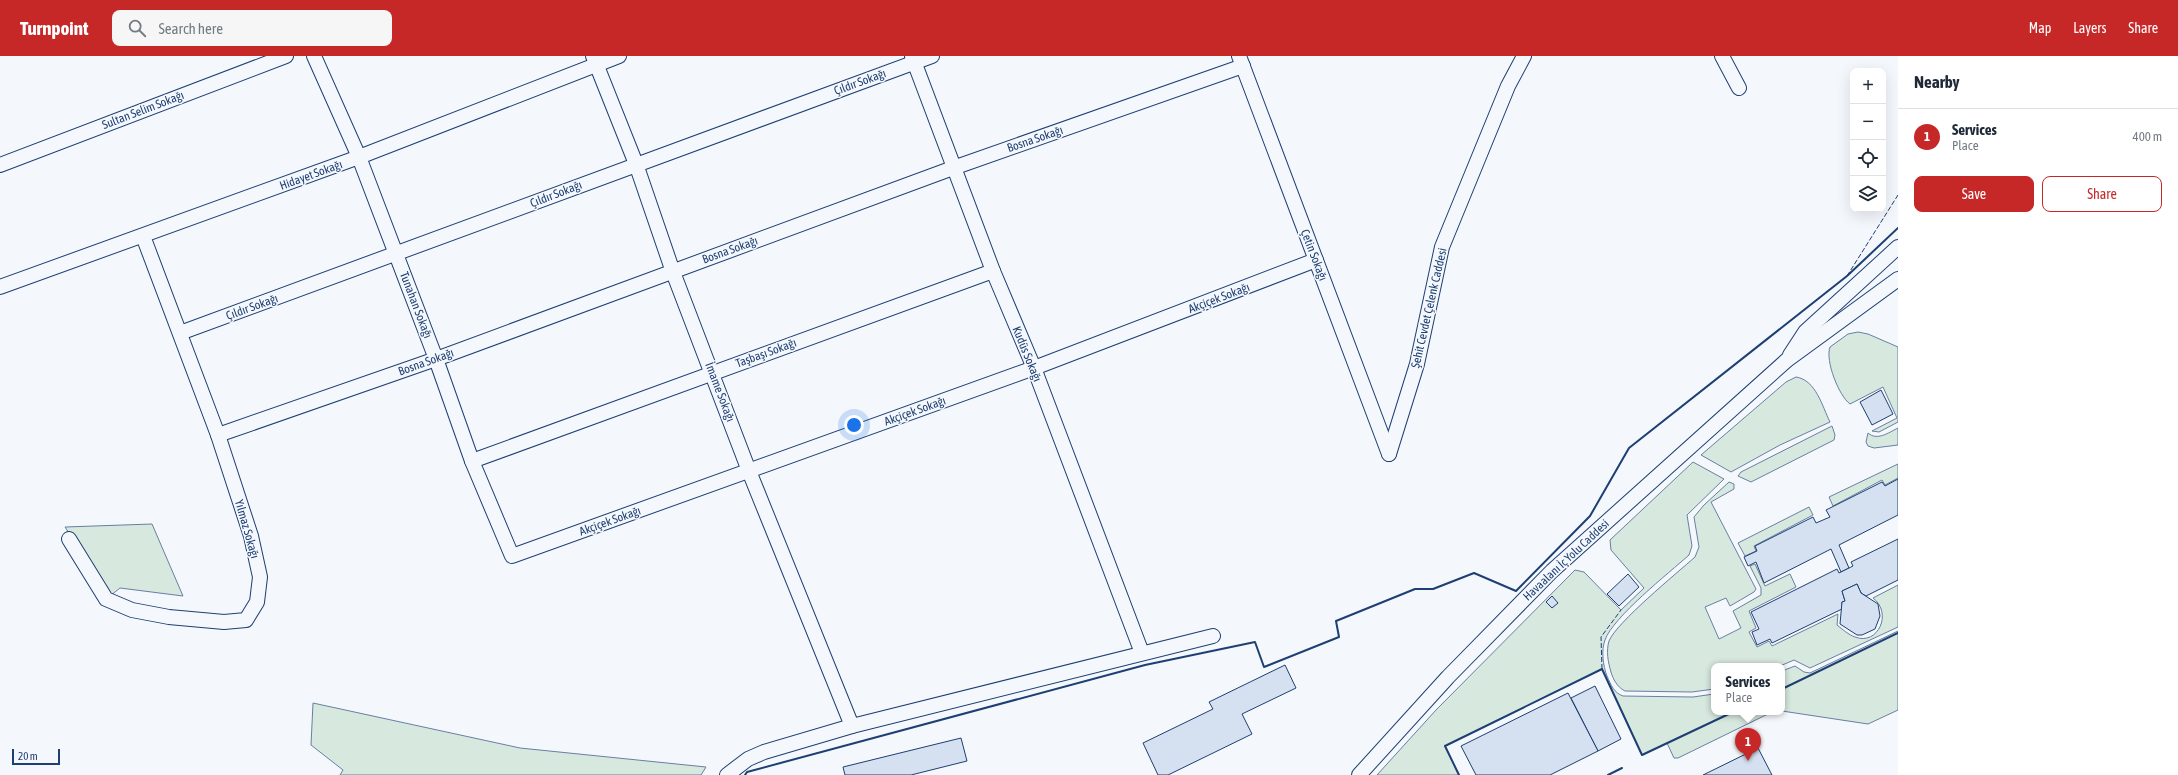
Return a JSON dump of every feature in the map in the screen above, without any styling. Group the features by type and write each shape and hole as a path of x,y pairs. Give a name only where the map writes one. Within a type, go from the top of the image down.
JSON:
{"street":[{"name":"Sultan Selim Sokağı","path":"0,165 286,56"},
{"name":"Tunahan Sokağı","path":"314,56 359,158 397,254 472,461 512,556"},
{"name":"Hidayet Sokağı","path":"0,287 359,158 595,60 619,56"},
{"name":"Çıldır Sokağı","path":"180,333 397,254 913,59 932,56"},
{"name":"Şehit Cevdet Çelenk Caddesi","path":"1389,454 1417,364 1442,247 1508,86 1524,56"},
{"path":"1722,56 1739,88"},
{"name":"Kudüs Sokağı","path":"913,59 953,168 993,271 1034,368 1142,653"},
{"name":"İmame Sokağı","path":"595,60 636,164 673,272 713,372 749,471 852,726"},
{"name":"Çetin Sokağı","path":"1241,61 1389,454"},
{"name":"Bosna Sokağı","path":"218,435 436,359 1241,61"},
{"name":"Yılmaz Sokağı","path":"69,538 106,599 132,610 169,618 224,622 246,620 258,602 260,577 251,536 218,435 143,236"},
{"name":"Havaalanı İç Yolu Caddesi","path":"1787,360 1804,332 1898,247"},
{"name":"Akçiçek Sokağı","path":"512,556 1034,368 1316,260"},
{"name":"Taşbaşı Sokağı","path":"472,461 993,271"},
{"name":"Havaalanı İç Yolu Caddesi","path":"1359,775 1448,676 1552,571 1787,360 1898,279"},
{"path":"727,775 748,759 764,752 852,726 1213,636"}],"shaded area":[{"path":"1858,332 1868,334 1898,347 1898,422 1879,432 1872,431 1897,418 1883,387 1850,404 1842,394 1834,378 1829,361 1830,347 1848,334"},
{"path":"1796,377 1803,379 1813,388 1818,395 1830,422 1780,445 1731,472 1701,455 1786,382"},
{"path":"1832,426 1835,435 1834,440 1751,482 1738,476 1741,472"},
{"path":"1898,428 1898,445 1874,448 1868,446 1866,442 1868,433 1879,436"},
{"path":"1693,462 1724,479 1687,515 1692,546 1689,555 1630,608 1610,630 1603,648 1603,658 1610,682 1613,688 1620,695 1693,697 1711,694 1711,715 1766,715 1678,758 1674,758 1667,743 1642,755 1602,669 1445,746 1459,775 1377,775 1436,710 1575,570 1584,572 1621,610 1644,588 1611,550 1610,540"},
{"path":"1898,464 1898,478 1885,485 1882,480 1833,506 1829,497"},
{"path":"1729,482 1734,484 1734,489 1711,502 1756,589 1754,592 1730,606 1726,598 1705,607 1719,639 1741,628 1733,611 1761,595 1761,588 1750,566 1755,564 1765,586 1790,574 1796,587 1749,611 1756,628 1749,632 1757,647 1769,641 1772,646 1838,614 1837,625 1850,635 1863,639 1870,637 1876,633 1882,619 1882,612 1879,604 1873,598 1898,585 1898,627 1810,668 1794,660 1785,664 1711,663 1711,689 1692,692 1625,691 1618,685 1612,675 1608,656 1609,641 1614,633 1635,611 1695,557 1699,547 1694,517 1704,505"},
{"path":"1809,507 1813,515 1754,546 1756,551 1745,556 1738,543"},
{"path":"152,524 183,596 120,588 110,596 65,527"},
{"path":"1898,631 1898,710 1868,724 1785,711 1785,670 1795,666 1804,672 1810,673"},
{"path":"313,703 520,748 706,767 701,775 340,775 343,770 311,745"}],"building":[{"path":"1881,390 1893,414 1872,425 1860,402"},
{"path":"1898,479 1898,515 1839,545 1849,568 1841,572 1831,549 1764,583 1756,562 1748,566 1744,557 1757,551 1755,546 1813,517 1816,523 1830,517 1826,510 1882,482 1885,486"},
{"path":"1898,539 1898,580 1866,596 1861,593 1857,584 1842,591 1845,601 1842,602 1842,609 1772,643 1770,639 1757,645 1752,632 1759,629 1751,612 1837,569 1839,573 1853,566 1851,562"},
{"path":"1628,574 1639,587 1619,606 1607,594"},
{"path":"1857,584 1861,593 1878,604 1880,616 1875,629 1862,635 1857,635 1840,624 1842,602 1845,601 1842,591"},
{"path":"1552,596 1558,603 1552,608 1546,602"},
{"path":"1285,665 1296,688 1242,714 1252,734 1168,775 1158,775 1143,743 1213,709 1209,702"},
{"path":"1595,686 1621,739 1598,751 1571,698"},
{"path":"1568,693 1598,751 1550,775 1476,775 1461,746"},
{"path":"961,738 967,761 911,775 845,775 843,767"},
{"path":"1758,748 1772,775 1703,775"}],"fence":[{"path":"1847,276 1898,195"},
{"path":"1602,669 1601,637 1621,610"}],"wall":[{"path":"745,775 747,772 1145,665 1255,642 1264,667 1339,637 1336,621 1415,589 1433,589 1474,573 1516,591 1590,516 1629,448 1847,276 1898,228"},
{"path":"1785,688 1898,633"},
{"path":"1459,775 1445,746 1602,669 1642,755 1727,715"},
{"path":"1608,775 1622,768"}],"place":[{"name":"Services","path":"1748,761"}]}
